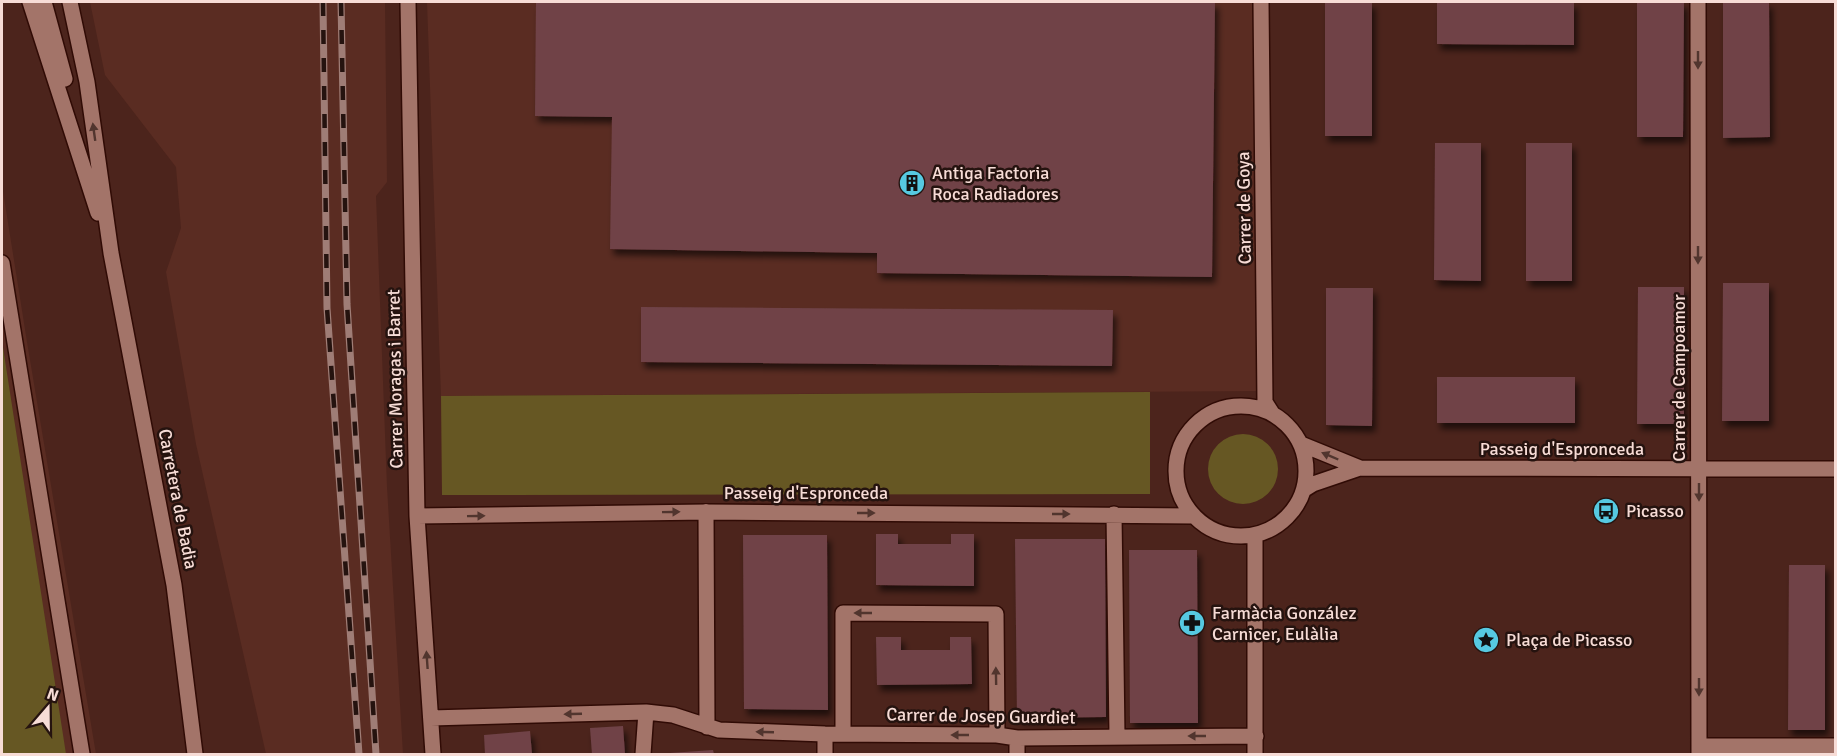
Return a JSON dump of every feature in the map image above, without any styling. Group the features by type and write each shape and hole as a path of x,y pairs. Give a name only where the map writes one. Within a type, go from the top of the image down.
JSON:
{"street":[{"path":"30,2 111,253"},
{"path":"44,2 111,253"},
{"path":"70,2 87,82 111,253"},
{"name":"Carrer Moragas i Barret","path":"408,2 417,516 433,754"},
{"name":"Carrer de Goya","path":"1261,2 1265,402 1272,413"},
{"name":"Carrer de Campoamor","path":"1698,2 1699,750"},
{"name":"Carretera de Badia","path":"111,253 174,585 195,754"},
{"path":"2,263 82,754"},
{"path":"1250,406 1272,413 1288,425 1301,444 1307,466 1305,489 1291,514 1281,523 1255,536 1236,537 1214,531 1194,516 1184,503 1176,468 1181,446 1193,427 1205,416 1227,408 1250,406"},
{"path":"1301,444 1360,468"},
{"path":"1305,489 1313,484 1360,468"},
{"name":"Passeig d'Espronceda","path":"1360,468 1836,469"},
{"path":"706,512 707,727"},
{"name":"Passeig d'Espronceda","path":"417,516 706,512 1194,516"},
{"path":"1113,514 1117,736"},
{"path":"1255,536 1255,754"},
{"path":"843,734 843,613 996,614 997,735"},
{"path":"643,754 646,712"},
{"name":"Carrer de Josep Guardiet","path":"431,718 646,712 673,715 719,730 825,734 997,735 1017,738 1256,736"},
{"path":"825,734 825,754"},
{"path":"1017,738 1017,754"},
{"path":"1699,750 1836,746"}],"shaded area":[{"path":"90,2 385,2 387,182 376,196 387,487 403,754 266,754 196,444 166,272 181,228 176,167 105,75"},
{"path":"427,2 1261,2 1265,391 441,396"},
{"path":"2,185 28,348 96,754 2,754"},
{"path":"2,341 66,754 2,754"},
{"path":"1150,392 1150,494 442,495 441,396"},
{"path":"1236,434 1250,434 1263,440 1272,449 1278,462 1276,482 1268,494 1250,504 1236,504 1223,498 1214,489 1208,476 1208,462 1214,449 1223,440"}],"building":[{"name":"Antiga Factoria Roca Radiadores","path":"536,2 1215,2 1212,277 877,273 877,253 610,249 612,117 535,116"},
{"path":"1325,2 1372,2 1372,136 1325,136"},
{"path":"1437,2 1574,2 1574,45 1437,44"},
{"path":"1637,2 1684,2 1683,137 1637,137"},
{"path":"1723,2 1769,2 1770,137 1723,138"},
{"path":"1435,143 1481,143 1481,281 1434,280"},
{"path":"1526,143 1572,143 1572,281 1526,281"},
{"path":"1723,283 1769,283 1769,421 1722,421"},
{"path":"1638,287 1684,287 1684,424 1637,424"},
{"path":"1326,288 1373,288 1372,426 1326,425"},
{"path":"641,307 1113,310 1112,366 641,362"},
{"path":"1437,377 1575,377 1575,423 1437,423"},
{"path":"876,534 898,534 898,544 951,544 951,534 974,534 974,586 876,585"},
{"path":"743,535 827,535 828,710 744,709"},
{"path":"1015,539 1105,539 1106,717 1017,718"},
{"path":"1129,550 1197,550 1198,723 1130,723"},
{"path":"1789,565 1825,565 1825,730 1788,730"},
{"path":"876,637 901,637 901,650 950,650 950,637 971,637 972,684 877,685"},
{"path":"623,726 625,754 592,754 590,728"},
{"path":"530,731 532,754 485,754 484,735"},
{"path":"713,750 714,754 670,754 670,753"}],"railway":[{"path":"323,2 327,308 359,754"},
{"path":"341,2 347,304 376,754"}],"place":[{"name":"Antiga Factoria Roca Radiadores","path":"912,183"},
{"name":"Picasso","path":"1606,511"},
{"name":"Farmàcia González Carnicer, Eulàlia","path":"1192,623"},
{"name":"Plaça de Picasso","path":"1486,640"}]}
